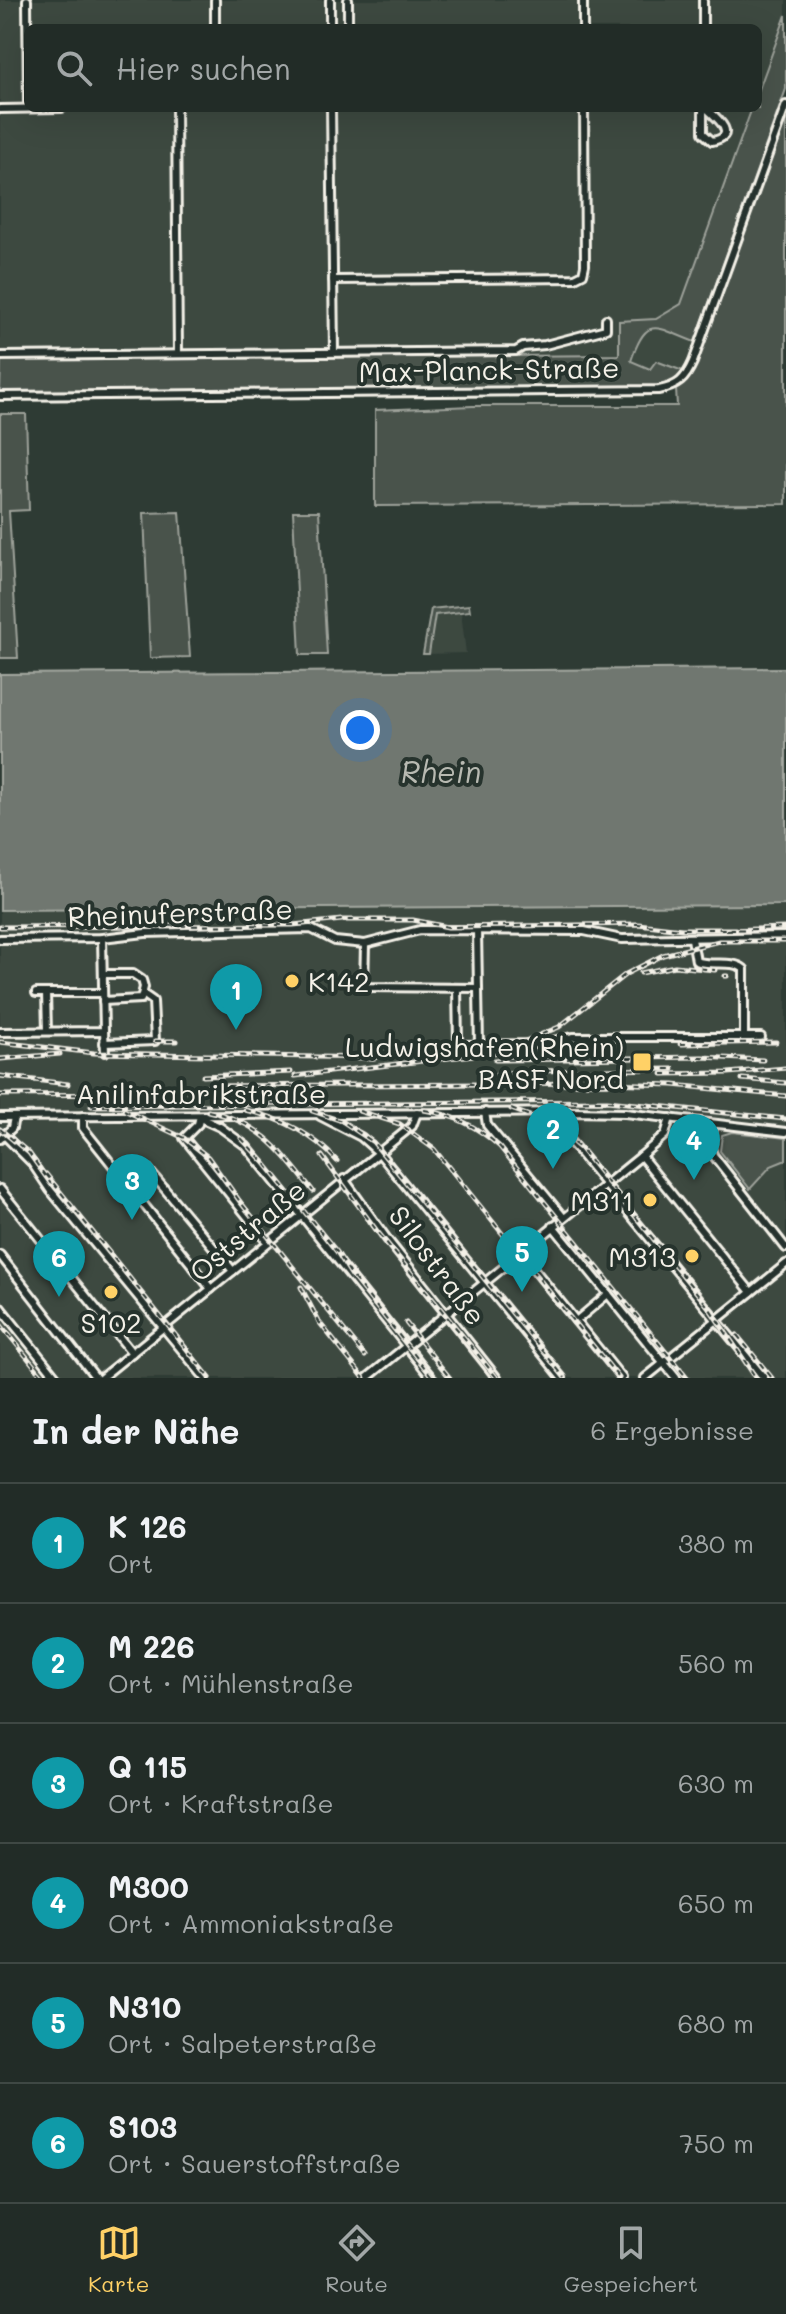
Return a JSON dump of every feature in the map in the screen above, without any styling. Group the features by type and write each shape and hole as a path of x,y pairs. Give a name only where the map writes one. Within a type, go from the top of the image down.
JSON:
{"street":[{"path":"27,0 27,24"},
{"path":"215,0 215,24"},
{"path":"330,0 330,24"},
{"path":"348,0 348,24"},
{"path":"583,0 583,24"},
{"path":"703,0 703,24"},
{"name":"Max-Planck-Straße","path":"0,396 659,390 674,387 684,379 693,362 786,105"},
{"path":"0,109 24,108"},
{"path":"176,112 178,354"},
{"path":"331,112 334,352"},
{"path":"333,280 575,278 583,274 584,112"},
{"path":"704,112 703,133 712,141 718,140 725,129 708,112"},
{"path":"0,356 516,351 606,329 606,319"},
{"name":"Rheinuferstraße","path":"0,939 311,929 335,941 365,944 420,930 584,931 609,938 786,936"},
{"path":"477,931 479,1045"},
{"path":"102,938 105,1052"},
{"path":"692,939 696,961 735,964 744,969 744,1037"},
{"path":"365,944 364,987 478,988"},
{"path":"103,974 128,973 138,976 142,980 143,994 141,999 135,1001 103,1001"},
{"path":"457,988 458,1042 463,1045 538,1044 574,1037 761,1037"},
{"path":"36,993 103,993"},
{"path":"46,993 47,1031"},
{"path":"104,1043 155,1041 153,1001 143,994"},
{"path":"0,1032 104,1031"},
{"path":"485,1112 487,1125 564,1218"},
{"path":"558,1112 561,1128 605,1185 764,1378"},
{"name":"Oststraße","path":"98,1378 412,1126 417,1113"},
{"name":"Anilinfabrikstraße","path":"0,1117 625,1113 786,1132"},
{"path":"316,1114 361,1137 379,1153 562,1378"},
{"path":"83,1116 83,1128 211,1289"},
{"path":"14,1117 12,1128 2,1137 32,1163 205,1378"},
{"path":"268,1242 186,1141 185,1135 198,1124 200,1117 246,1146 432,1378"},
{"path":"372,1377 641,1156 665,1135 670,1118"},
{"path":"713,1125 713,1155 786,1248"},
{"path":"641,1156 751,1292"},
{"path":"148,1169 233,1271"},
{"name":"Silostraße","path":"344,1179 387,1239 497,1378"},
{"path":"0,1189 132,1353"},
{"path":"553,1226 676,1378"},
{"path":"521,1253 622,1378"},
{"path":"0,1255 98,1378"},
{"path":"645,1378 786,1264"},
{"path":"576,1321 608,1294"},
{"path":"0,1307 57,1378"}],"shaded area":[{"path":"0,0 786,0 786,15 762,81 762,24 24,24 24,112 751,112 680,304 656,319 620,321 620,355 2,360 0,363"},
{"path":"786,15 786,89 695,342 654,328 642,336 631,361 650,369 656,361 683,371 673,382 657,386 0,392 1,360 619,355 619,321 656,319 681,304 751,112 762,112 762,81"},
{"path":"786,119 786,504 375,506 375,410 473,406 677,406 676,389 691,376"},
{"path":"656,327 695,342 683,371 656,361 650,369 631,362 643,333"},
{"path":"0,414 26,414 29,510 9,511 18,658 0,658"},
{"path":"293,511 319,511 327,655 300,655"},
{"path":"180,512 190,657 150,658 144,513"},
{"path":"469,605 470,611 435,615 429,654 423,654 431,609"},
{"path":"461,612 466,653 429,654 435,615"},
{"path":"715,903 786,905 786,1378 0,1378 0,910"},
{"path":"732,1132 786,1138 786,1160 771,1166 750,1189 720,1151 722,1135"}],"water":[{"name":"Rhein","path":"786,668 786,905 0,910 0,674"}],"railway":[{"path":"0,927 293,925 342,920 413,920 448,927 638,924 682,929 735,929"},
{"path":"726,930 786,928"},
{"path":"295,1076 499,1052 559,1027 626,974 663,955 719,941 786,941"},
{"path":"641,973 675,966 715,970"},
{"path":"155,1041 177,1041"},
{"path":"0,1042 94,1053 375,1058"},
{"path":"680,1044 776,1042"},
{"path":"0,1059 60,1054"},
{"path":"495,1060 702,1057 763,1060"},
{"path":"662,1074 786,1068"},
{"path":"497,1074 673,1069"},
{"path":"203,1076 291,1072"},
{"path":"0,1076 68,1084"},
{"path":"742,1079 786,1083"},
{"path":"0,1095 144,1094 211,1086 608,1083 673,1085 786,1096"},
{"path":"91,1106 607,1101 786,1119"},
{"path":"511,1109 549,1123 580,1148 710,1309 756,1378"},
{"path":"124,1110 184,1138 208,1157 241,1203 365,1356"},
{"path":"245,1110 296,1128 337,1161"},
{"path":"424,1110 465,1122 500,1147 687,1378"},
{"path":"208,1111 242,1123 268,1140 313,1191"},
{"path":"312,1111 342,1121 373,1142 565,1378"},
{"path":"359,1111 400,1124 434,1149 619,1378"},
{"path":"0,1129 29,1153 51,1184"},
{"path":"241,1138 337,1252 352,1276 433,1378"},
{"path":"322,1156 377,1231 497,1378"},
{"path":"46,1174 210,1378"},
{"path":"301,1287 319,1322 364,1378"},
{"path":"406,1323 450,1378"},
{"path":"0,1324 44,1378"},
{"path":"737,1335 772,1378"}],"place":[{"name":"K142","path":"292,981"},
{"name":"K 126","path":"236,1030"},
{"name":"Ludwigshafen(Rhein) BASF Nord","path":"642,1062"},
{"name":"M 226","path":"553,1169"},
{"name":"M300","path":"694,1180"},
{"name":"M311","path":"650,1200"},
{"name":"Q 115","path":"132,1220"},
{"name":"M313","path":"692,1256"},
{"name":"S102","path":"111,1292"},
{"name":"N310","path":"522,1292"},
{"name":"S103","path":"59,1297"}]}
